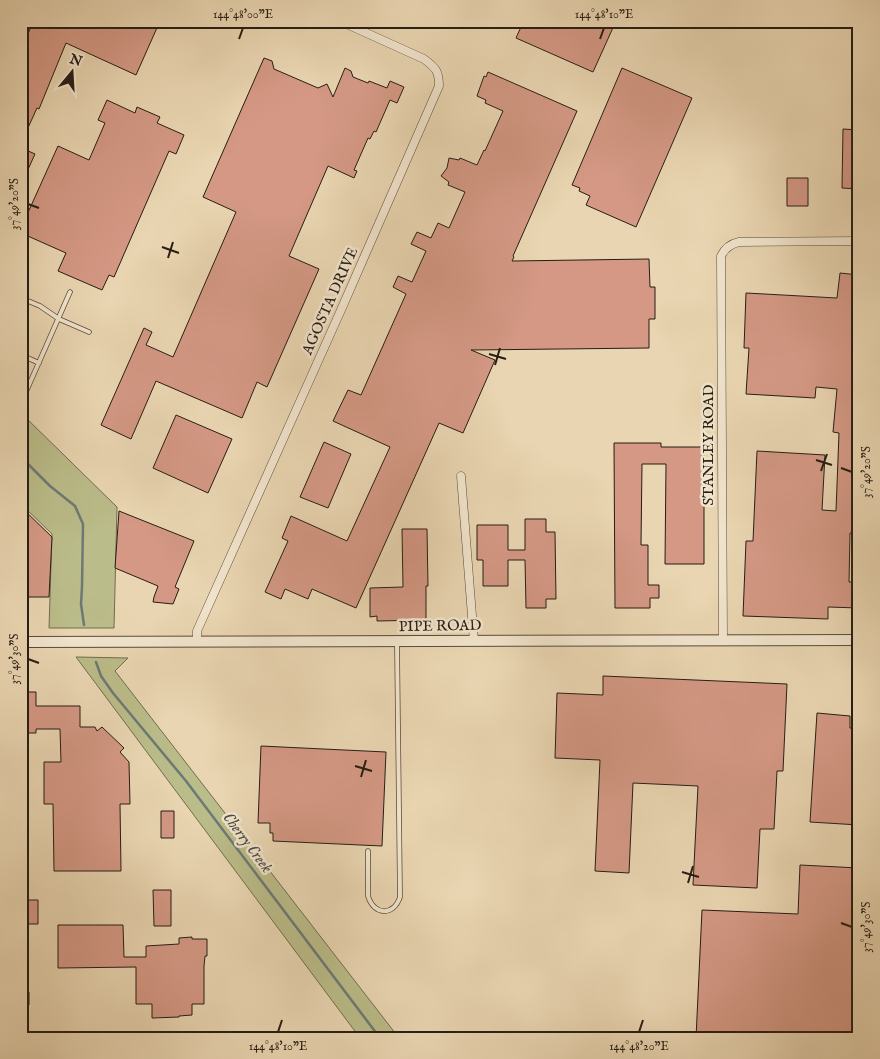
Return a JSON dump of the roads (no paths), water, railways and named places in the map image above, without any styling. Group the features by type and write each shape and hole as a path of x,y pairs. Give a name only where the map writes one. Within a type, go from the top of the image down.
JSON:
{"street":[{"name":"AGOSTA DRIVE","path":"197,642 197,631 439,86 439,76 435,67 424,59 340,21"},
{"name":"STANLEY ROAD","path":"723,640 721,256 728,246 739,242 859,241"},
{"path":"462,476 474,641"},
{"name":"PIPE ROAD","path":"21,642 859,640"}],"lane":[{"path":"21,403 70,292"},
{"path":"21,298 40,306 59,319 89,332"},
{"path":"21,355 39,363"},
{"path":"368,851 368,896 373,907 385,912 393,908 400,897 397,642"}],"waterway":[{"name":"Cherry Creek","path":"21,457 50,486 75,506 83,524 81,604 84,625"},
{"name":"Cherry Creek","path":"96,662 101,676 113,693 186,781 380,1038"}]}
